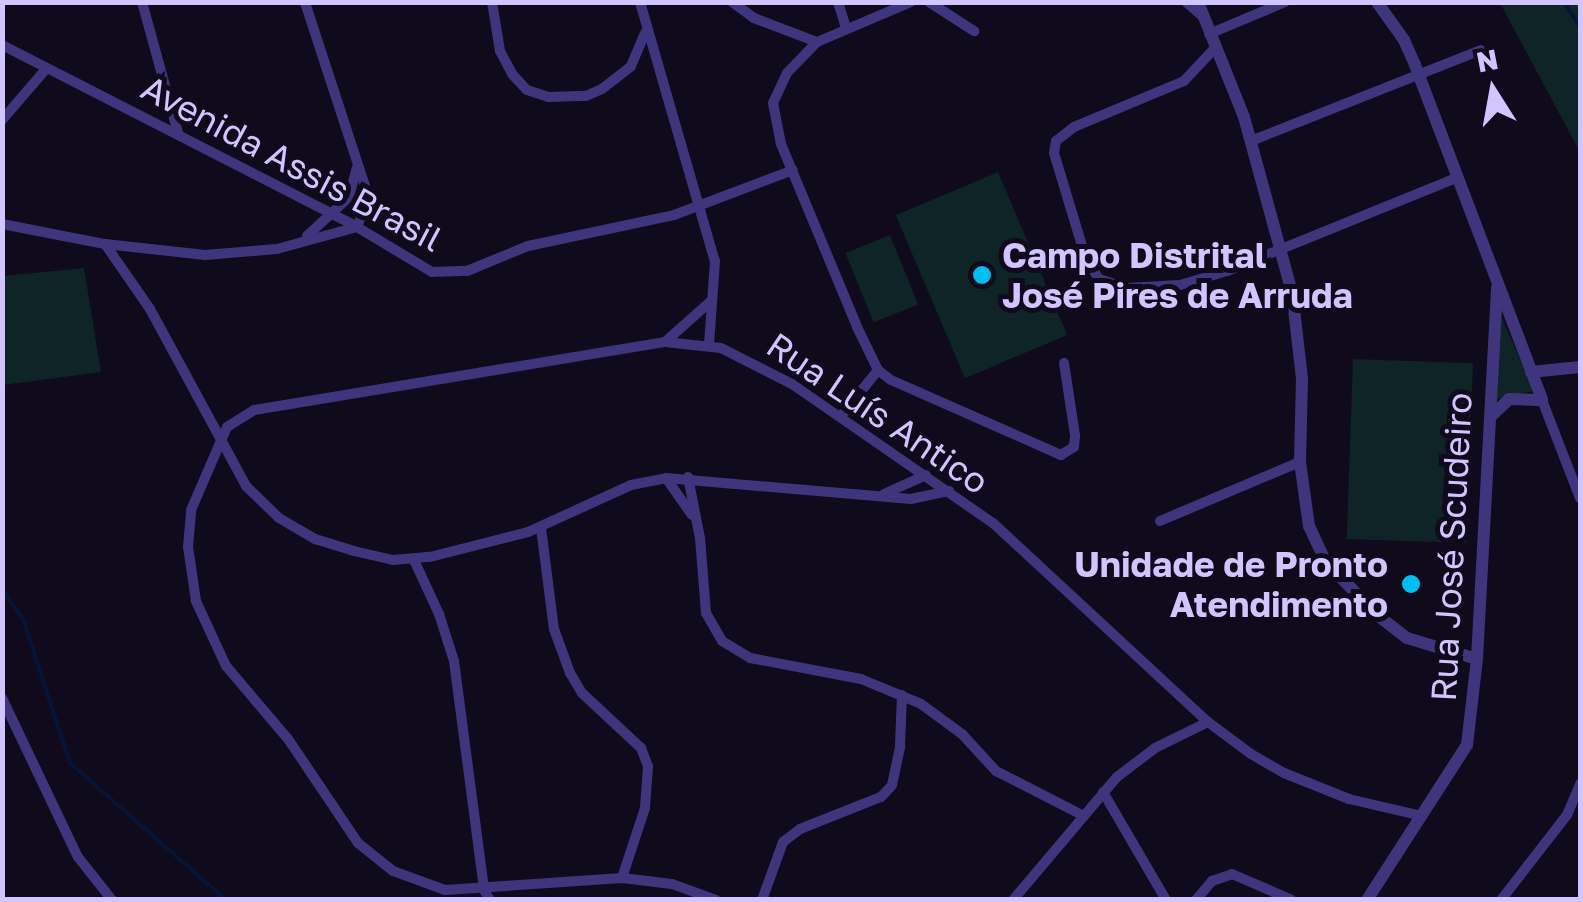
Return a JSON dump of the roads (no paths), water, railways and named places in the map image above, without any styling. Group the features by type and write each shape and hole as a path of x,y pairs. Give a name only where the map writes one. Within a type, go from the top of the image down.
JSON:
{"street":[{"path":"142,2 178,133"},
{"path":"2,224 105,244 205,255 248,253 357,226 366,192 305,2"},
{"path":"492,2 500,51 512,74 527,90 548,97 586,96 602,89 631,66 646,32"},
{"path":"640,2 714,261 709,344"},
{"path":"732,2 754,18 817,42"},
{"path":"838,2 846,28"},
{"path":"911,2 817,42 787,73 773,103 774,120 792,170 878,370 910,390 1061,454 1074,447 1075,435 1064,362"},
{"path":"929,2 974,31"},
{"path":"1186,2 1200,9 1252,141 1282,248 1300,338 1300,462 1309,526 1326,562 1348,588 1407,638 1477,659"},
{"path":"1209,34 1285,2"},
{"path":"1377,2 1404,40 1580,498"},
{"name":"Avenida Assis Brasil","path":"2,45 357,226 415,264 449,273 466,271 528,246 700,208 792,170"},
{"path":"1214,49 1184,82 1074,127 1056,140 1054,153 1086,259 1099,278 1114,285 1151,289 1180,286 1456,178"},
{"path":"1252,141 1481,50"},
{"path":"2,120 46,69"},
{"path":"301,242 333,215 354,187 357,162"},
{"path":"105,244 150,309 246,486 278,518 343,548 393,560 414,560 541,528 631,485 666,478 911,499 949,491"},
{"name":"Rua José Scudeiro","path":"1367,900 1467,744 1477,659 1497,288"},
{"path":"666,342 712,300"},
{"name":"Rua Luís Antico","path":"220,439 239,417 254,410 666,342 709,344 743,355 841,416 949,491 1020,546 1208,722 1284,773 1349,799 1422,816"},
{"path":"1531,372 1580,367"},
{"path":"841,416 878,370"},
{"path":"1488,424 1493,410 1509,399 1542,400"},
{"path":"220,439 191,510 188,547 196,602 226,666 288,739 342,822 375,858 392,871 445,890 487,895 622,878 672,884 716,900"},
{"path":"1160,521 1300,462"},
{"path":"879,496 926,475"},
{"path":"666,478 692,516"},
{"path":"688,478 692,516 700,538 706,613 722,641 750,658 831,670 902,695 944,719 1014,783 1084,816"},
{"path":"541,528 554,629 570,673 595,706 642,748 648,766 645,808 622,878"},
{"path":"414,560 440,614 454,662 487,895"},
{"path":"762,900 783,842 800,830 881,797 892,785 898,770 902,695"},
{"path":"2,698 78,858 112,900"},
{"path":"1013,900 1103,792 1155,748 1208,722"},
{"path":"1501,900 1567,815 1580,784"},
{"path":"1103,792 1166,900"},
{"path":"1196,900 1212,881 1232,874 1292,900"}],"waterway":[{"path":"1564,2 1580,27"},
{"path":"2,590 23,619 70,763 226,900"}],"place":[{"name":"Campo Distrital José Pires de Arruda","path":"982,275"},
{"name":"Unidade de Pronto Atendimento","path":"1411,584"}]}
